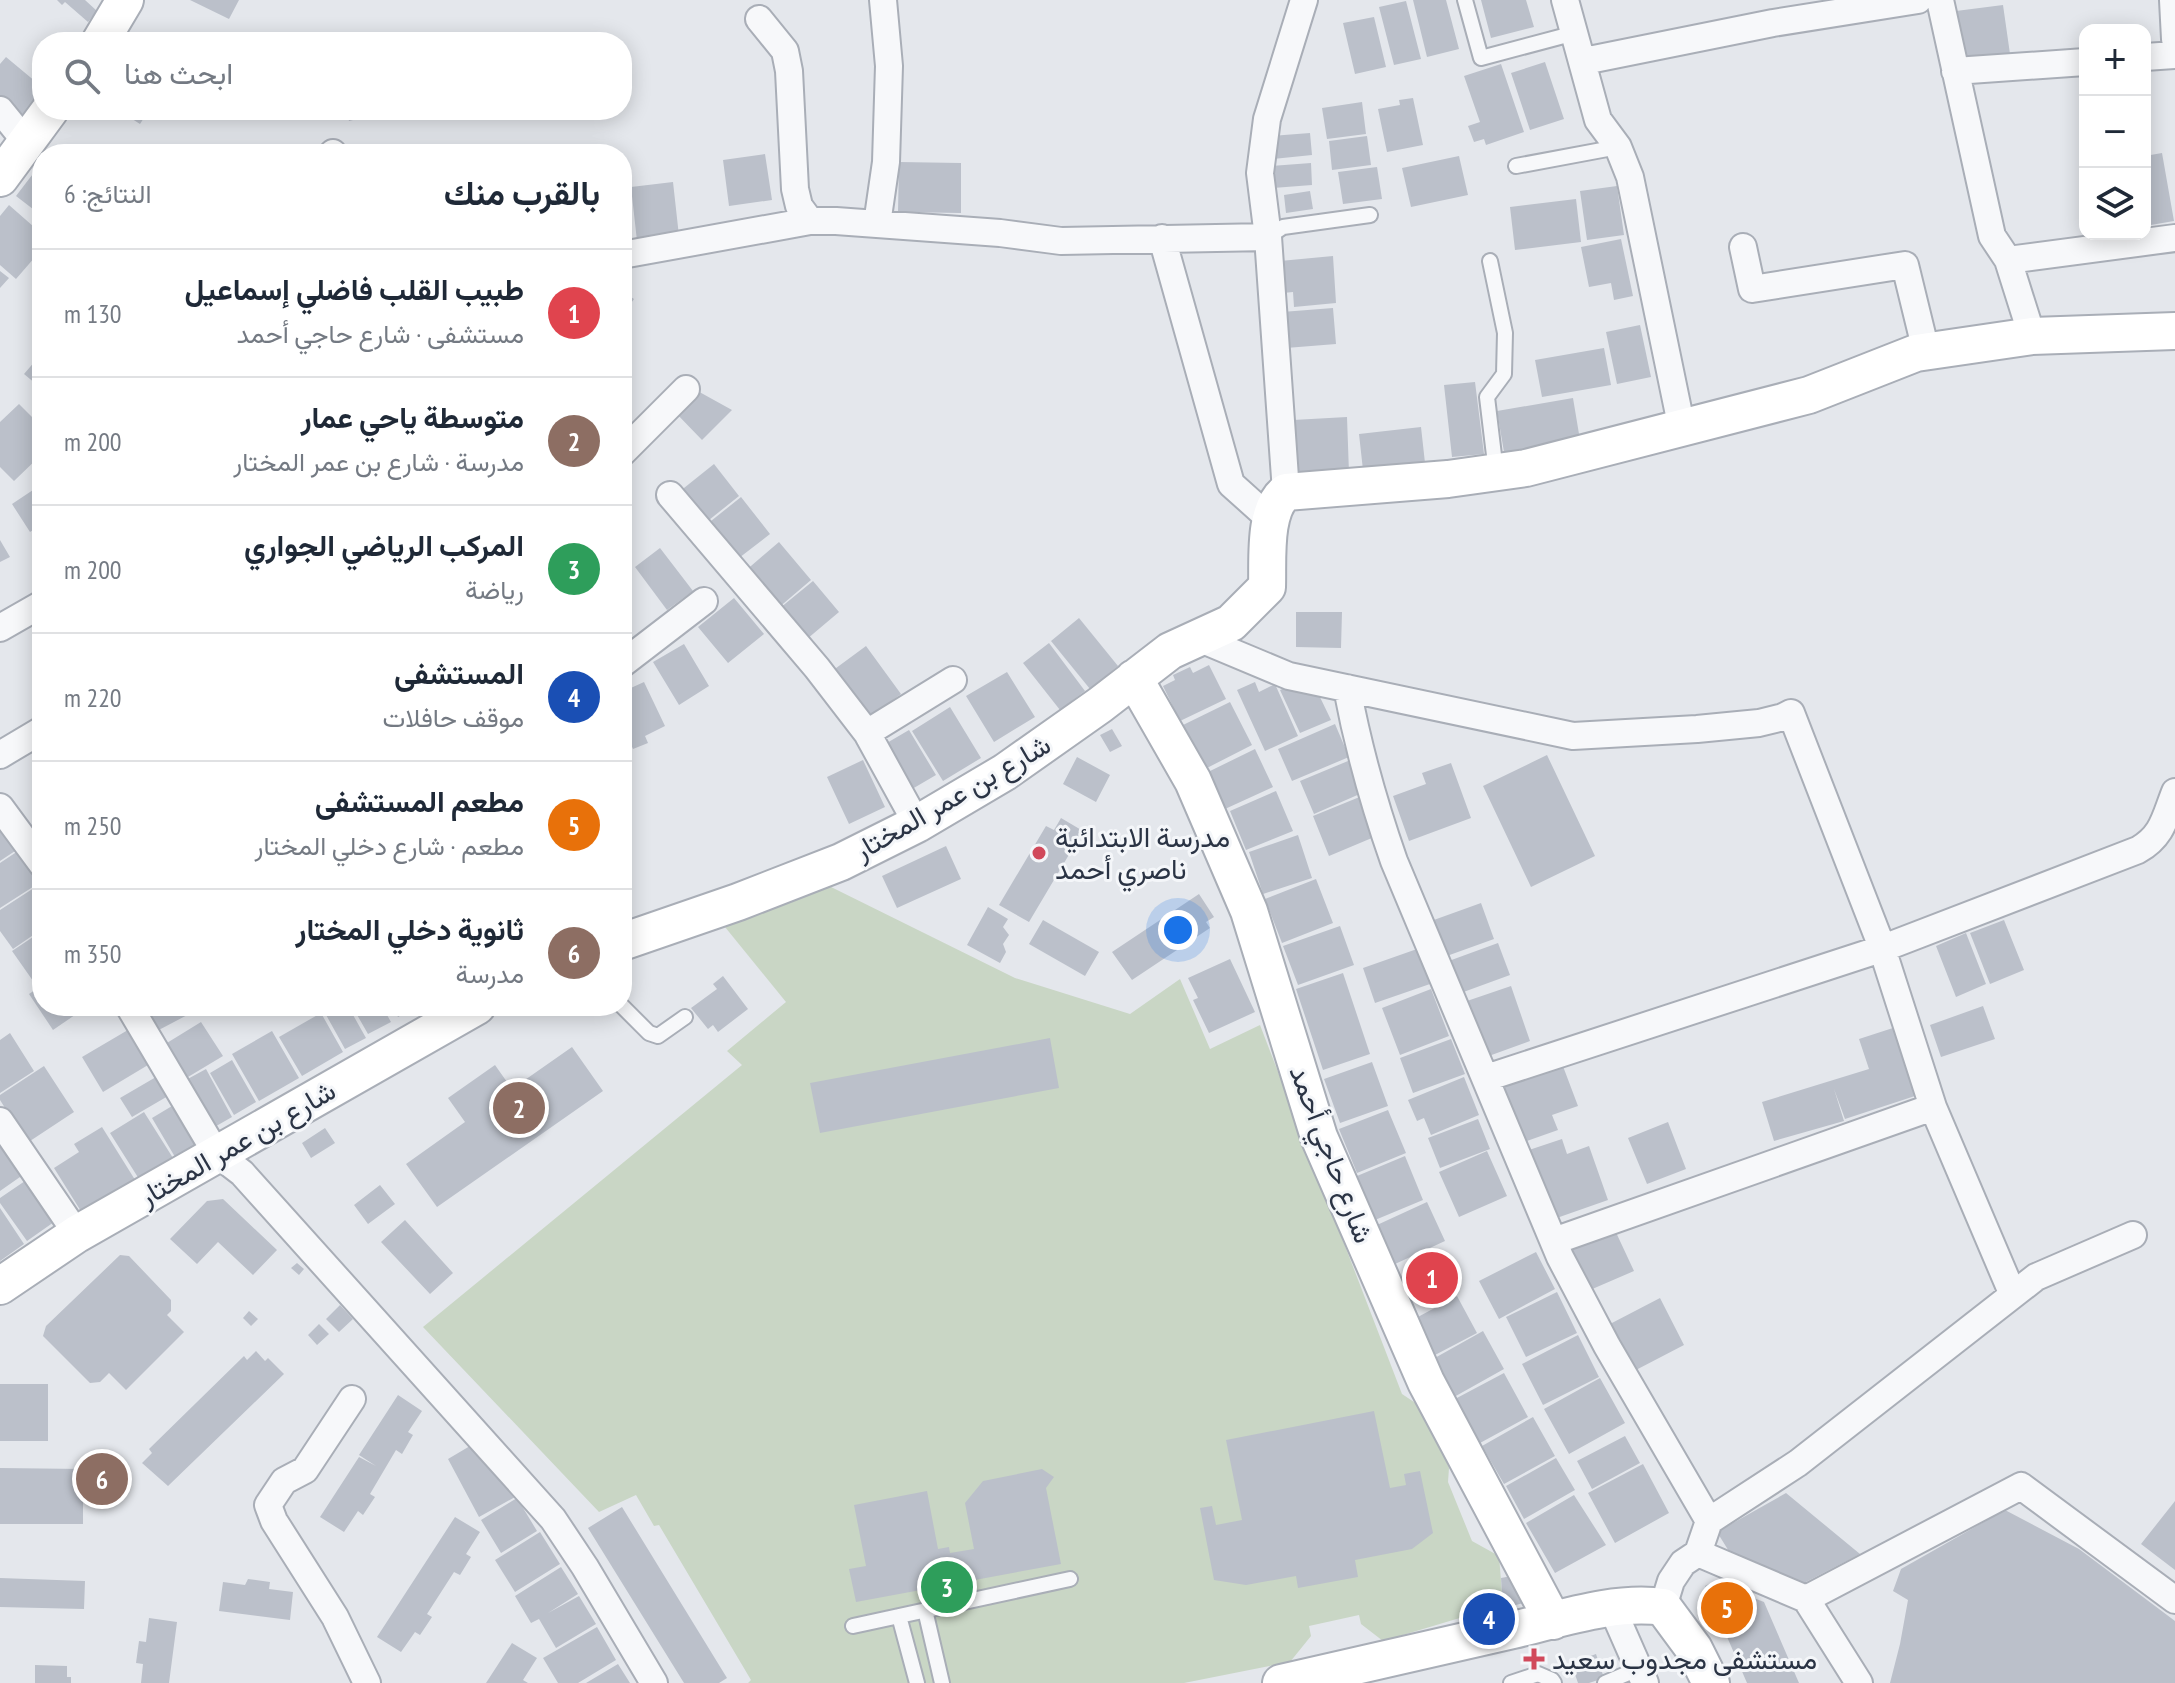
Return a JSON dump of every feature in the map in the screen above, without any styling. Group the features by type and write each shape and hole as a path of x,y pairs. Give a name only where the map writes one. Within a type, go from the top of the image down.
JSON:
{"street":[{"path":"106,32 125,0"},
{"path":"877,224 886,162 889,66 883,0"},
{"path":"1278,506 1268,237 1260,173 1267,119 1304,0"},
{"path":"1565,0 1598,120 1618,147 1630,177 1682,429"},
{"path":"1584,61 1771,11 1918,0"},
{"path":"1940,0 1992,236 2008,260 2032,336"},
{"path":"2173,0 2175,39"},
{"path":"759,19 785,51 789,71 795,189 799,206 810,221"},
{"path":"2151,57 2175,55"},
{"path":"1955,71 2079,62"},
{"path":"0,110 26,142"},
{"path":"0,178 42,120"},
{"path":"632,253 810,221 1000,233 1061,241 1268,237"},
{"path":"1162,238 1231,484 1278,506 1526,468 1809,395 1926,351 2032,336 2175,331"},
{"path":"2008,260 2175,238"},
{"path":"1743,247 1752,289 1905,265 1926,351"},
{"path":"632,443 686,389"},
{"path":"670,495 817,668 867,733 917,824"},
{"name":"شارع بن عمر المختار","path":"632,939 841,862 917,824 1005,772 1170,651 1231,623 1267,587 1278,506"},
{"path":"632,656 704,601"},
{"path":"0,628 32,610"},
{"path":"1198,638 1289,676 1573,736 1759,723 1791,713 1881,949 1933,1107 2013,1295"},
{"name":"شارع حاجي أحمد","path":"1134,678 1193,781 1249,911 1319,1137 1426,1382 1553,1621"},
{"path":"867,733 953,680"},
{"path":"1347,688 1371,792 1394,861 1554,1241 1607,1346 1709,1521"},
{"path":"0,755 32,736"},
{"path":"1486,1078 1881,949 2138,850 2153,841 2161,829 2175,792"},
{"path":"0,807 32,850"},
{"path":"135,1016 216,1153 242,1173 553,1519 654,1683"},
{"name":"شارع بن عمر المختار","path":"0,1286 77,1234 459,1016"},
{"path":"1554,1241 1933,1107"},
{"path":"0,1121 77,1234"},
{"path":"1663,1607 1671,1581 1683,1563 1698,1553 1709,1521 1798,1463 2036,1277 2133,1235"},
{"path":"352,1399 305,1470 284,1481 268,1505 274,1521 335,1617 356,1673"},
{"path":"1806,1599 2021,1486 2175,1600"},
{"path":"1698,1553 1806,1599 1859,1683"},
{"path":"335,1617 351,1594"},
{"path":"1281,1683 1612,1608 1643,1604 1663,1607 1694,1649 1711,1683"},
{"path":"1612,1608 1642,1676"}],"lane":[{"path":"1465,0 1481,58 1575,33"},
{"path":"1516,166 1618,147"},
{"path":"1268,237 1283,227 1370,215"},
{"path":"1490,261 1505,333 1504,374 1487,397 1496,472"},
{"path":"632,1016 649,1033 658,1036 685,1017"},
{"path":"853,1626 1070,1579"},
{"path":"925,1610 942,1683"},
{"path":"899,1616 917,1683"},
{"path":"1511,1683 1538,1674 1554,1683"},
{"path":"1605,1683 1642,1676"}],"green space":[{"path":"827,885 1015,978 1130,1014 1180,979 1210,1049 1260,1025 1402,1394 1420,1406 1449,1468 1448,1482 1472,1541 1499,1556 1503,1605 1383,1641 1361,1624 1359,1615 1309,1626 1311,1636 1290,1662 1184,1683 748,1683 751,1680 659,1525 654,1526 636,1495 599,1512 423,1327 742,1065 727,1051 786,1002 725,927"}],"building":[{"path":"57,0 85,0 97,11 88,22 65,2 62,5"},
{"path":"190,0 239,0 229,19"},
{"path":"1413,0 1446,0 1459,49 1427,57"},
{"path":"1481,0 1526,0 1534,27 1491,38"},
{"path":"1406,1 1421,59 1394,65 1379,7"},
{"path":"2003,5 2010,54 1963,60 1956,11"},
{"path":"1374,17 1386,67 1355,74 1343,23"},
{"path":"6,57 32,79 32,110 23,120 0,101 0,64"},
{"path":"1545,62 1564,119 1530,130 1511,73"},
{"path":"1501,64 1524,132 1486,145 1484,139 1474,142 1468,126 1480,122 1464,76"},
{"path":"1413,98 1423,145 1387,152 1378,109 1400,105 1399,100"},
{"path":"1362,102 1366,134 1327,139 1322,108"},
{"path":"1310,133 1312,155 1273,159 1271,136"},
{"path":"1367,136 1371,165 1332,170 1329,141"},
{"path":"2162,153 2174,221 2151,225 2151,168 2151,155"},
{"path":"765,154 772,200 729,206 723,160"},
{"path":"1459,156 1468,195 1411,207 1402,168"},
{"path":"899,162 961,163 961,213 898,212"},
{"path":"1311,163 1312,185 1273,188 1271,166"},
{"path":"1377,167 1382,199 1343,204 1338,172"},
{"path":"32,175 32,208 16,196"},
{"path":"673,182 679,236 637,241 632,187"},
{"path":"1617,186 1624,235 1587,240 1580,191"},
{"path":"1310,191 1313,209 1286,213 1284,195"},
{"path":"1576,199 1581,242 1515,250 1510,207"},
{"path":"9,205 32,225 32,261 16,279 0,265 0,216"},
{"path":"1621,239 1633,296 1614,300 1611,283 1589,287 1581,247"},
{"path":"1333,256 1336,303 1294,307 1293,292 1283,293 1280,261"},
{"path":"0,271 9,278 0,288"},
{"path":"1333,308 1336,344 1286,348 1282,312"},
{"path":"1640,325 1651,377 1617,384 1606,332"},
{"path":"1604,348 1611,385 1542,397 1535,360"},
{"path":"32,365 32,381 24,374"},
{"path":"1475,382 1484,454 1452,457 1444,385"},
{"path":"694,389 732,410 702,440 673,410"},
{"path":"1573,398 1580,440 1504,452 1497,411"},
{"path":"19,404 32,417 32,464 14,481 0,467 0,422"},
{"path":"1347,417 1349,473 1295,476 1293,420"},
{"path":"1421,427 1425,463 1363,470 1359,434"},
{"path":"714,464 739,496 704,524 679,492"},
{"path":"32,491 32,531 30,532 12,504"},
{"path":"741,497 770,534 735,561 706,525"},
{"path":"0,540 10,557 0,562"},
{"path":"779,542 811,580 777,609 744,572"},
{"path":"660,548 693,591 667,610 635,567"},
{"path":"813,581 839,612 807,639 780,608"},
{"path":"734,598 764,634 728,663 698,627"},
{"path":"1296,612 1342,612 1341,648 1296,647"},
{"path":"1079,618 1118,666 1090,689 1051,641"},
{"path":"1049,643 1085,691 1060,710 1023,663"},
{"path":"684,644 709,686 679,705 653,662"},
{"path":"866,646 901,694 863,722 828,674"},
{"path":"1209,665 1226,699 1180,721 1163,686 1175,680 1173,675 1190,667 1193,673"},
{"path":"1007,672 1035,717 994,742 966,696"},
{"path":"644,682 665,726 645,736 648,743 633,749 632,747 632,687"},
{"path":"1255,682 1259,692 1275,684 1298,736 1265,751 1237,690"},
{"path":"1291,685 1318,693 1331,720 1300,733 1280,690"},
{"path":"1230,702 1252,745 1205,769 1183,725"},
{"path":"950,707 981,758 943,781 912,731"},
{"path":"1335,724 1349,757 1292,781 1278,749"},
{"path":"1112,729 1122,746 1110,752 1100,735"},
{"path":"909,730 936,775 907,792 880,747"},
{"path":"1255,749 1273,787 1225,809 1208,772"},
{"path":"1547,755 1595,856 1531,887 1483,786"},
{"path":"1077,757 1110,775 1096,802 1063,784"},
{"path":"863,760 885,807 849,824 827,777"},
{"path":"1348,761 1362,793 1314,814 1300,781"},
{"path":"1451,763 1471,818 1409,841 1393,796 1426,784 1422,773"},
{"path":"1276,791 1293,831 1246,850 1230,811"},
{"path":"1362,796 1379,835 1329,856 1313,816"},
{"path":"1061,818 1083,831 1029,922 999,905 1046,826 1054,830"},
{"path":"0,821 18,849 0,861"},
{"path":"1298,835 1312,878 1263,894 1249,852"},
{"path":"946,846 961,879 897,908 882,876"},
{"path":"18,851 32,872 32,887 0,908 0,863"},
{"path":"1316,879 1333,923 1282,943 1265,899"},
{"path":"32,889 32,936 13,949 0,931 0,910"},
{"path":"1199,894 1214,917 1206,922 1210,928 1132,980 1112,952"},
{"path":"1481,903 1494,939 1444,957 1431,921"},
{"path":"988,907 1008,919 1003,927 1009,935 1003,944 1006,952 1000,963 967,945"},
{"path":"1043,920 1099,952 1085,976 1029,944"},
{"path":"2004,920 2024,970 1990,984 1970,933"},
{"path":"1340,926 1354,965 1298,985 1283,946"},
{"path":"1966,933 1986,984 1956,997 1936,946"},
{"path":"32,938 32,979 12,951"},
{"path":"1498,943 1510,975 1458,994 1446,962"},
{"path":"1417,949 1430,984 1375,1003 1363,968"},
{"path":"1230,959 1255,1012 1209,1033 1193,1000 1198,998 1188,978"},
{"path":"1343,973 1370,1054 1323,1070 1296,989"},
{"path":"723,976 748,1009 718,1032 713,1025 708,1029 691,1008 717,989 713,984"},
{"path":"1511,986 1530,1041 1486,1057 1467,1001"},
{"path":"1431,989 1449,1036 1400,1055 1382,1008"},
{"path":"1983,1006 1995,1039 1941,1057 1930,1025"},
{"path":"44,1016 73,1016 53,1030"},
{"path":"146,1016 185,1016 155,1032"},
{"path":"316,1016 323,1016 343,1052 302,1076 279,1037"},
{"path":"327,1016 354,1016 366,1038 345,1049"},
{"path":"358,1016 388,1016 391,1022 368,1034"},
{"path":"201,1022 223,1056 183,1080 162,1046"},
{"path":"133,1027 153,1062 103,1092 82,1057"},
{"path":"1896,1027 1918,1095 1845,1119 1834,1089 1844,1121 1774,1141 1762,1102 1869,1069 1859,1039"},
{"path":"272,1031 299,1078 259,1101 232,1054"},
{"path":"10,1033 34,1071 0,1093 0,1040"},
{"path":"1050,1038 1059,1088 820,1133 810,1083"},
{"path":"1451,1039 1465,1074 1413,1093 1400,1058"},
{"path":"572,1047 603,1091 437,1207 406,1164 465,1122 448,1098 495,1065 512,1089"},
{"path":"232,1060 256,1102 234,1115 210,1073"},
{"path":"1561,1061 1578,1106 1552,1115 1558,1130 1524,1142 1502,1082"},
{"path":"1372,1062 1388,1106 1340,1123 1324,1079"},
{"path":"44,1066 74,1112 27,1143 0,1100 0,1095"},
{"path":"206,1069 232,1117 211,1129 184,1081"},
{"path":"156,1077 168,1096 132,1117 120,1098"},
{"path":"1464,1077 1479,1115 1431,1135 1424,1118 1417,1121 1408,1100"},
{"path":"172,1106 196,1144 175,1157 152,1118"},
{"path":"1388,1110 1406,1153 1357,1173 1339,1129"},
{"path":"144,1112 173,1158 139,1179 110,1133"},
{"path":"1478,1119 1490,1149 1440,1168 1428,1138"},
{"path":"1668,1122 1686,1169 1647,1184 1628,1138"},
{"path":"102,1127 137,1183 84,1216 54,1168 79,1152 74,1144"},
{"path":"325,1128 335,1143 311,1158 302,1143"},
{"path":"0,1134 30,1170 0,1191"},
{"path":"1562,1139 1567,1154 1589,1146 1608,1200 1551,1220 1526,1151"},
{"path":"1487,1151 1507,1196 1459,1217 1439,1172"},
{"path":"1405,1156 1423,1200 1375,1220 1357,1176"},
{"path":"25,1181 54,1222 27,1241 0,1203 0,1198"},
{"path":"380,1185 395,1204 368,1224 354,1205"},
{"path":"223,1199 277,1250 253,1275 218,1242 197,1264 170,1239 207,1201"},
{"path":"1427,1202 1445,1241 1395,1264 1377,1225"},
{"path":"0,1208 24,1244 0,1261"},
{"path":"405,1220 453,1273 430,1294 381,1242"},
{"path":"1613,1226 1634,1271 1590,1290 1569,1246"},
{"path":"1536,1252 1555,1289 1499,1319 1479,1281"},
{"path":"120,1255 129,1256 171,1300 171,1311 167,1315 184,1332 126,1390 109,1373 100,1382 90,1383 43,1336 46,1326"},
{"path":"297,1263 304,1269 299,1275 291,1268"},
{"path":"1557,1292 1577,1333 1526,1357 1506,1317"},
{"path":"1457,1296 1477,1333 1435,1355 1416,1318"},
{"path":"1660,1298 1684,1345 1634,1371 1610,1324"},
{"path":"340,1305 353,1319 339,1332 326,1319"},
{"path":"249,1311 258,1319 251,1326 243,1318"},
{"path":"319,1324 329,1334 317,1345 308,1335"},
{"path":"1483,1331 1504,1369 1454,1397 1433,1359"},
{"path":"1578,1335 1599,1377 1543,1405 1522,1364"},
{"path":"256,1351 284,1374 168,1486 142,1463 152,1453 149,1449 244,1356 247,1360"},
{"path":"1504,1373 1528,1417 1480,1443 1455,1399"},
{"path":"1600,1378 1625,1423 1569,1454 1544,1409"},
{"path":"0,1384 48,1384 48,1441 0,1441"},
{"path":"398,1395 422,1411 408,1432 413,1435 402,1454 396,1450 370,1494 375,1497 363,1515 358,1511 344,1532 320,1517 359,1457 376,1466 359,1455"},
{"path":"1374,1411 1390,1488 1406,1485 1404,1474 1420,1471 1433,1533 1412,1549 1355,1560 1358,1577 1298,1588 1296,1576 1246,1585 1214,1580 1200,1508 1212,1506 1216,1525 1242,1520 1226,1440"},
{"path":"1533,1417 1555,1456 1504,1484 1482,1446"},
{"path":"1625,1436 1640,1463 1592,1489 1577,1461"},
{"path":"470,1446 515,1497 479,1517 448,1459"},
{"path":"1556,1458 1575,1490 1524,1519 1506,1486"},
{"path":"1643,1464 1669,1513 1615,1543 1588,1493"},
{"path":"0,1468 83,1469 83,1524 0,1524"},
{"path":"1042,1469 1054,1477 1046,1488 1061,1564 856,1602 849,1569 866,1566 854,1505 927,1491 938,1549 949,1547 950,1553 974,1549 965,1503 983,1481"},
{"path":"1786,1493 1860,1554 1802,1584 1730,1553 1717,1532"},
{"path":"1574,1495 1606,1545 1555,1573 1526,1523"},
{"path":"517,1498 537,1531 501,1553 481,1520"},
{"path":"2175,1501 2175,1570 2141,1544"},
{"path":"622,1507 727,1678 719,1683 684,1683 588,1528"},
{"path":"2005,1510 2079,1549 2175,1621 2175,1683 1890,1683 1908,1600 1893,1591 1901,1569"},
{"path":"455,1517 480,1532 466,1554 471,1557 460,1575 454,1572 427,1614 432,1617 420,1635 415,1632 401,1652 377,1637"},
{"path":"540,1532 560,1564 515,1592 495,1560"},
{"path":"561,1567 578,1594 548,1613 579,1596 596,1624 556,1648 539,1619 531,1623 515,1596"},
{"path":"1517,1575 1524,1603 1503,1608 1501,1578"},
{"path":"0,1578 85,1581 84,1609 0,1607"},
{"path":"248,1579 270,1582 269,1589 293,1592 290,1620 219,1611 223,1582 245,1585"},
{"path":"1713,1582 1764,1602 1799,1683 1747,1683 1705,1586"},
{"path":"149,1618 177,1622 169,1683 141,1683 143,1664 136,1663 139,1641 146,1642"},
{"path":"597,1627 616,1660 578,1683 558,1683 543,1658"},
{"path":"512,1643 537,1658 523,1680 528,1683 486,1683"},
{"path":"1596,1654 1604,1678 1578,1683 1571,1663"},
{"path":"618,1664 630,1683 586,1683"},
{"path":"35,1665 67,1666 67,1677 71,1677 71,1683 35,1683"}],"place":[{"name":"مدرسة الابتدائية ناصري أحمد","path":"1039,853"},
{"name":"متوسطة ياحي عمار","path":"519,1108"},
{"name":"طبيب القلب فاضلي إسماعيل","path":"1432,1278"},
{"name":"ثانوية دخلي المختار","path":"102,1479"},
{"name":"المركب الرياضي الجواري","path":"947,1587"},
{"name":"مطعم المستشفى","path":"1727,1608"},
{"name":"المستشفى","path":"1489,1619"},
{"name":"مستشفى مجدوب سعيد","path":"1534,1659"}]}
